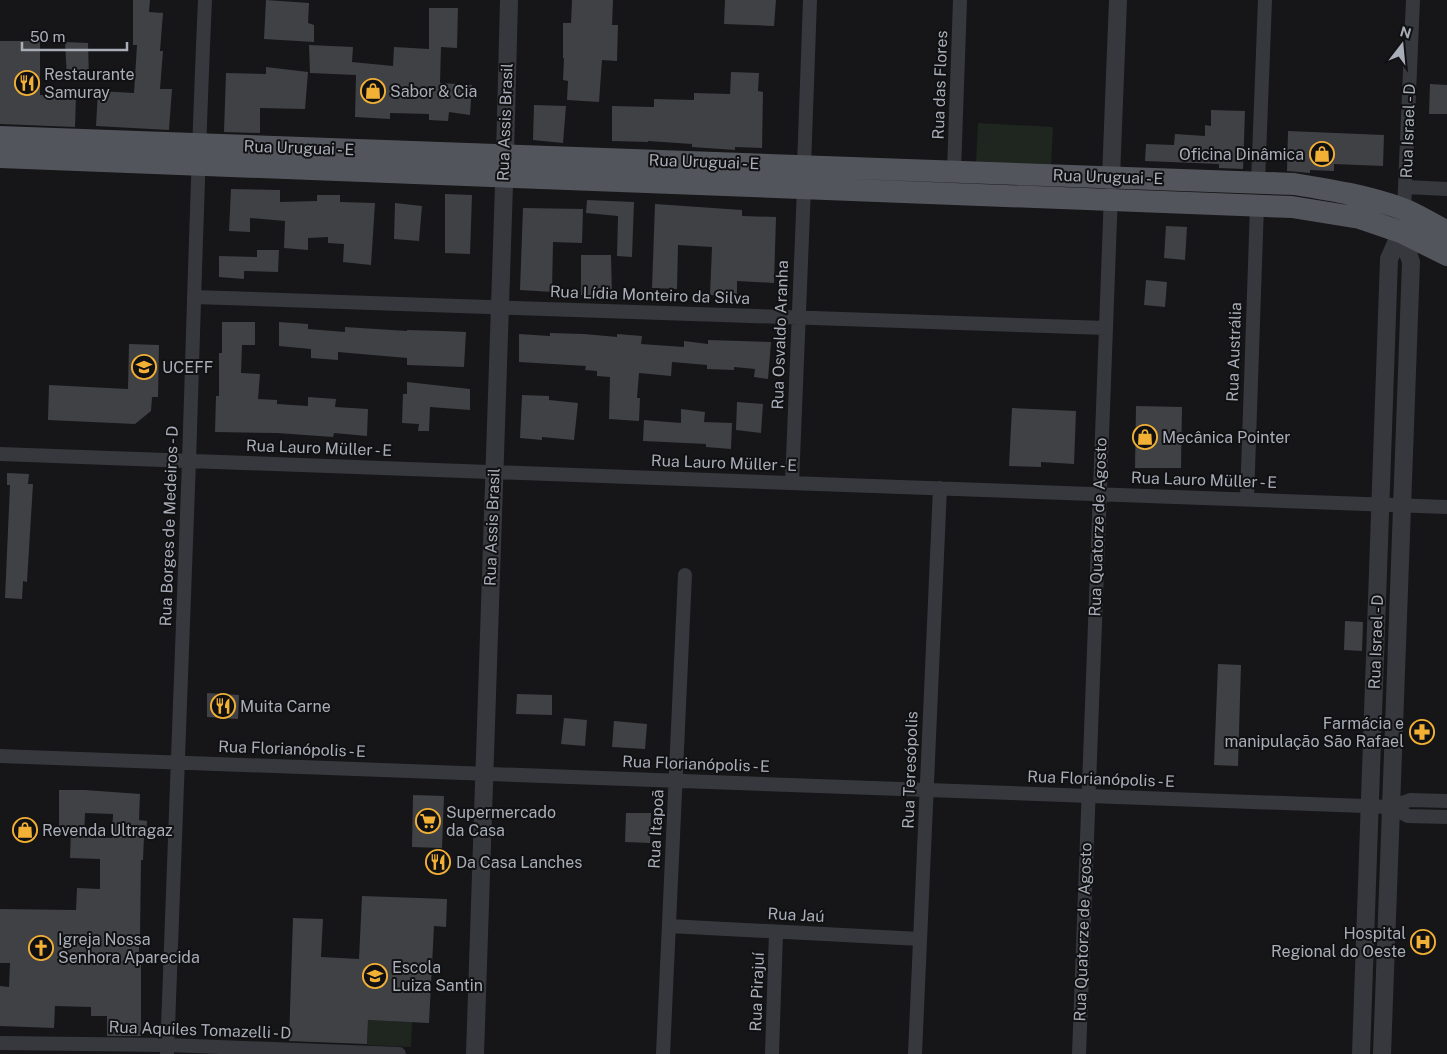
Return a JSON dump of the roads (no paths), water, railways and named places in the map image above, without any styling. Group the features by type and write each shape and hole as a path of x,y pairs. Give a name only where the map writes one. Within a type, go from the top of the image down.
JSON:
{"main road":[{"name":"Rua Uruguai - E","path":"0,138 198,155"},
{"name":"Rua Uruguai - E","path":"0,157 198,155 504,166 804,166 1258,182 1294,184 1372,199 1404,210 1447,232"},
{"name":"Rua Uruguai - E","path":"504,166 804,188 1292,207 1360,218 1401,232 1447,255"}],"street":[{"name":"Rua Borges de Medeiros - D","path":"168,1049 198,155 206,0"},
{"name":"Rua Assis Brasil","path":"475,1054 509,0"},
{"path":"804,166 810,0"},
{"name":"Rua das Flores","path":"954,171 960,0"},
{"name":"Rua Quatorze de Agosto","path":"1079,1054 1118,0"},
{"path":"1258,182 1266,0"},
{"name":"Rua Israel - D","path":"1361,1054 1390,259 1401,232 1404,210 1413,0"},
{"path":"1406,187 1447,189"},
{"name":"Rua Osvaldo Aranha","path":"792,483 804,188"},
{"name":"Rua Austrália","path":"1247,499 1257,205"},
{"name":"Rua Israel - D","path":"1382,1054 1410,262 1401,232"},
{"name":"Rua Lídia Monteiro da Silva","path":"194,297 1106,328"},
{"name":"Rua Lauro Müller - E","path":"0,454 1447,507"},
{"name":"Rua Teresópolis","path":"915,1054 940,488"},
{"name":"Rua Itapoã","path":"663,1054 685,575"},
{"name":"Rua Florianópolis - E","path":"0,756 1391,807 1410,800 1447,801"},
{"name":"Rua Florianópolis - E","path":"1391,807 1408,816 1447,818"},
{"name":"Rua Jaú","path":"669,926 920,938"},
{"name":"Rua Pirajuí","path":"772,1054 776,932"},
{"name":"Rua Aquiles Tomazelli - D","path":"0,1043 399,1054"}],"place":[{"name":"Restaurante Samuray","path":"27,83"},
{"name":"Sabor & Cia","path":"373,91"},
{"name":"Oficina Dinâmica","path":"1322,154"},
{"name":"UCEFF","path":"144,367"},
{"name":"Mecânica Pointer","path":"1145,437"},
{"name":"Muita Carne","path":"223,706"},
{"name":"Farmácia e manipulação São Rafael","path":"1422,732"},
{"name":"Supermercado da Casa","path":"428,821"},
{"name":"Revenda Ultragaz","path":"25,830"},
{"name":"Da Casa Lanches","path":"438,862"},
{"name":"Hospital Regional do Oeste","path":"1423,942"},
{"name":"Igreja Nossa Senhora Aparecida","path":"41,948"},
{"name":"Escola Luiza Santin","path":"375,976"}]}
